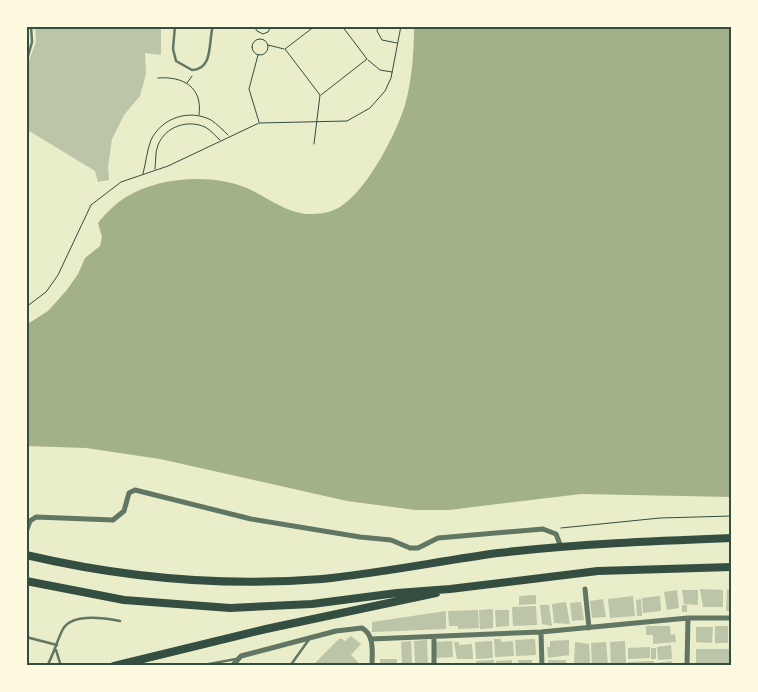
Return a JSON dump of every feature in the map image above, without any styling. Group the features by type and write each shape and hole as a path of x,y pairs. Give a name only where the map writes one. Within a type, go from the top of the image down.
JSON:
{"main road":[{"path":"26,555 56,562 169,580 278,581 324,578 561,547 732,538"},
{"path":"26,581 124,600 230,608 312,604 598,571 732,567"},
{"path":"114,666 266,629 386,605 450,589"}],"street":[{"path":"26,532 30,521 38,517 114,520 124,511 129,493 133,490 251,519 360,537 391,540 410,548 418,548 438,538 548,530 559,538 561,547"},
{"path":"585,589 589,628"},
{"path":"687,666 688,618"},
{"path":"371,639 541,632 688,618 732,618"},
{"path":"232,666 236,659 311,637 362,628 366,630 371,639 372,666"},
{"path":"541,632 542,666"},
{"path":"434,637 434,666"}],"lane":[{"path":"26,63 32,42 31,26"},
{"path":"175,26 173,49 176,61 186,68 197,70 208,59 213,26"},
{"path":"47,666 63,630 70,623 98,618 120,621"},
{"path":"26,637 56,647"},
{"path":"290,666 311,637"},
{"path":"56,647 61,666"},
{"path":"209,664 236,659"}],"path":[{"path":"254,26 257,31 263,34"},
{"path":"263,34 268,32 271,26"},
{"path":"285,49 315,26"},
{"path":"342,26 367,59 380,70 392,72"},
{"path":"378,26 377,31 382,40 398,44"},
{"path":"26,307 46,292 58,276 91,205 121,182 155,170 259,123 347,121 370,108 385,90 392,72 401,26"},
{"path":"262,39 263,34"},
{"path":"262,39 268,45 285,49 320,95 314,144"},
{"path":"262,39 256,40 252,45 253,51 258,55 264,54 268,45"},
{"path":"258,55 250,89 259,123"},
{"path":"320,95 367,59"},
{"path":"187,83 197,70"},
{"path":"158,78 172,77 187,83 198,98 199,116"},
{"path":"143,174 152,139 158,129 177,117 199,116 213,122 229,136"},
{"path":"155,170 157,147 162,138 178,126 198,124 207,128 220,140"},
{"path":"548,530 660,518 732,516"}],"shaded area":[{"path":"414,26 732,26 732,497 581,494 449,510 415,510 347,501 160,459 86,448 26,446 26,325 48,311 78,274 85,258 100,246 102,237 98,223 104,216 126,197 139,190 169,181 185,179 217,180 233,183 247,188 287,209 303,214 325,213 341,206 353,196 372,172 401,117 411,76"}],"building":[{"path":"35,26 161,26 161,55 145,53 146,74 140,96 124,115 112,139 108,167 109,180 98,182 95,171 26,129 26,68 36,42"},
{"path":"700,589 723,590 723,607 703,607"},
{"path":"727,589 732,591 732,611 726,611"},
{"path":"677,590 679,608 667,610 664,592"},
{"path":"682,590 698,590 698,605 684,604"},
{"path":"536,595 536,604 519,605 519,596"},
{"path":"633,596 635,616 610,618 608,599"},
{"path":"660,596 661,611 643,613 642,598"},
{"path":"603,599 606,617 592,618 590,601"},
{"path":"641,599 642,616 637,616 636,600"},
{"path":"566,602 570,624 554,623 552,604"},
{"path":"581,602 584,620 572,621 570,603"},
{"path":"540,605 549,605 552,626 542,624"},
{"path":"682,605 687,605 687,612 682,612"},
{"path":"536,606 537,625 513,626 512,607"},
{"path":"493,609 493,628 480,629 479,610"},
{"path":"478,610 479,628 458,629 458,626 449,626 448,611"},
{"path":"495,610 509,610 509,626 496,627"},
{"path":"446,611 446,629 372,632 372,622"},
{"path":"646,626 670,626 671,635 675,634 676,642 653,644 653,635 646,635"},
{"path":"715,626 728,626 728,643 715,643"},
{"path":"696,627 713,627 712,643 696,642"},
{"path":"351,636 361,644 351,655 362,666 312,666 340,638 345,641"},
{"path":"494,639 501,639 501,642 513,641 514,656 495,657"},
{"path":"535,639 536,655 516,656 515,640"},
{"path":"427,640 428,664 415,664 414,641"},
{"path":"569,640 569,655 548,658 547,647 550,647 550,641"},
{"path":"411,641 412,663 402,663 401,642"},
{"path":"452,641 453,657 435,658 435,642"},
{"path":"492,641 493,658 476,659 475,642"},
{"path":"625,641 626,665 611,665 610,642"},
{"path":"454,642 459,642 459,645 472,644 473,659 457,659"},
{"path":"575,642 589,644 590,663 574,664"},
{"path":"606,642 608,666 592,666 591,643"},
{"path":"671,645 672,659 658,660 657,647"},
{"path":"650,647 650,658 628,659 628,648"},
{"path":"651,648 656,648 656,659 651,659"},
{"path":"696,649 732,649 732,666 696,666"},
{"path":"380,659 397,659 397,666 380,666"},
{"path":"494,660 494,666 477,666 476,661"},
{"path":"512,660 512,666 497,666 496,661"},
{"path":"518,660 532,660 532,666 519,666"},
{"path":"548,660 566,660 566,666 548,666"},
{"path":"654,661 654,666 628,666 628,662"},
{"path":"671,661 674,666 655,666 655,663"},
{"path":"471,663 471,666 457,666 457,664"}]}
